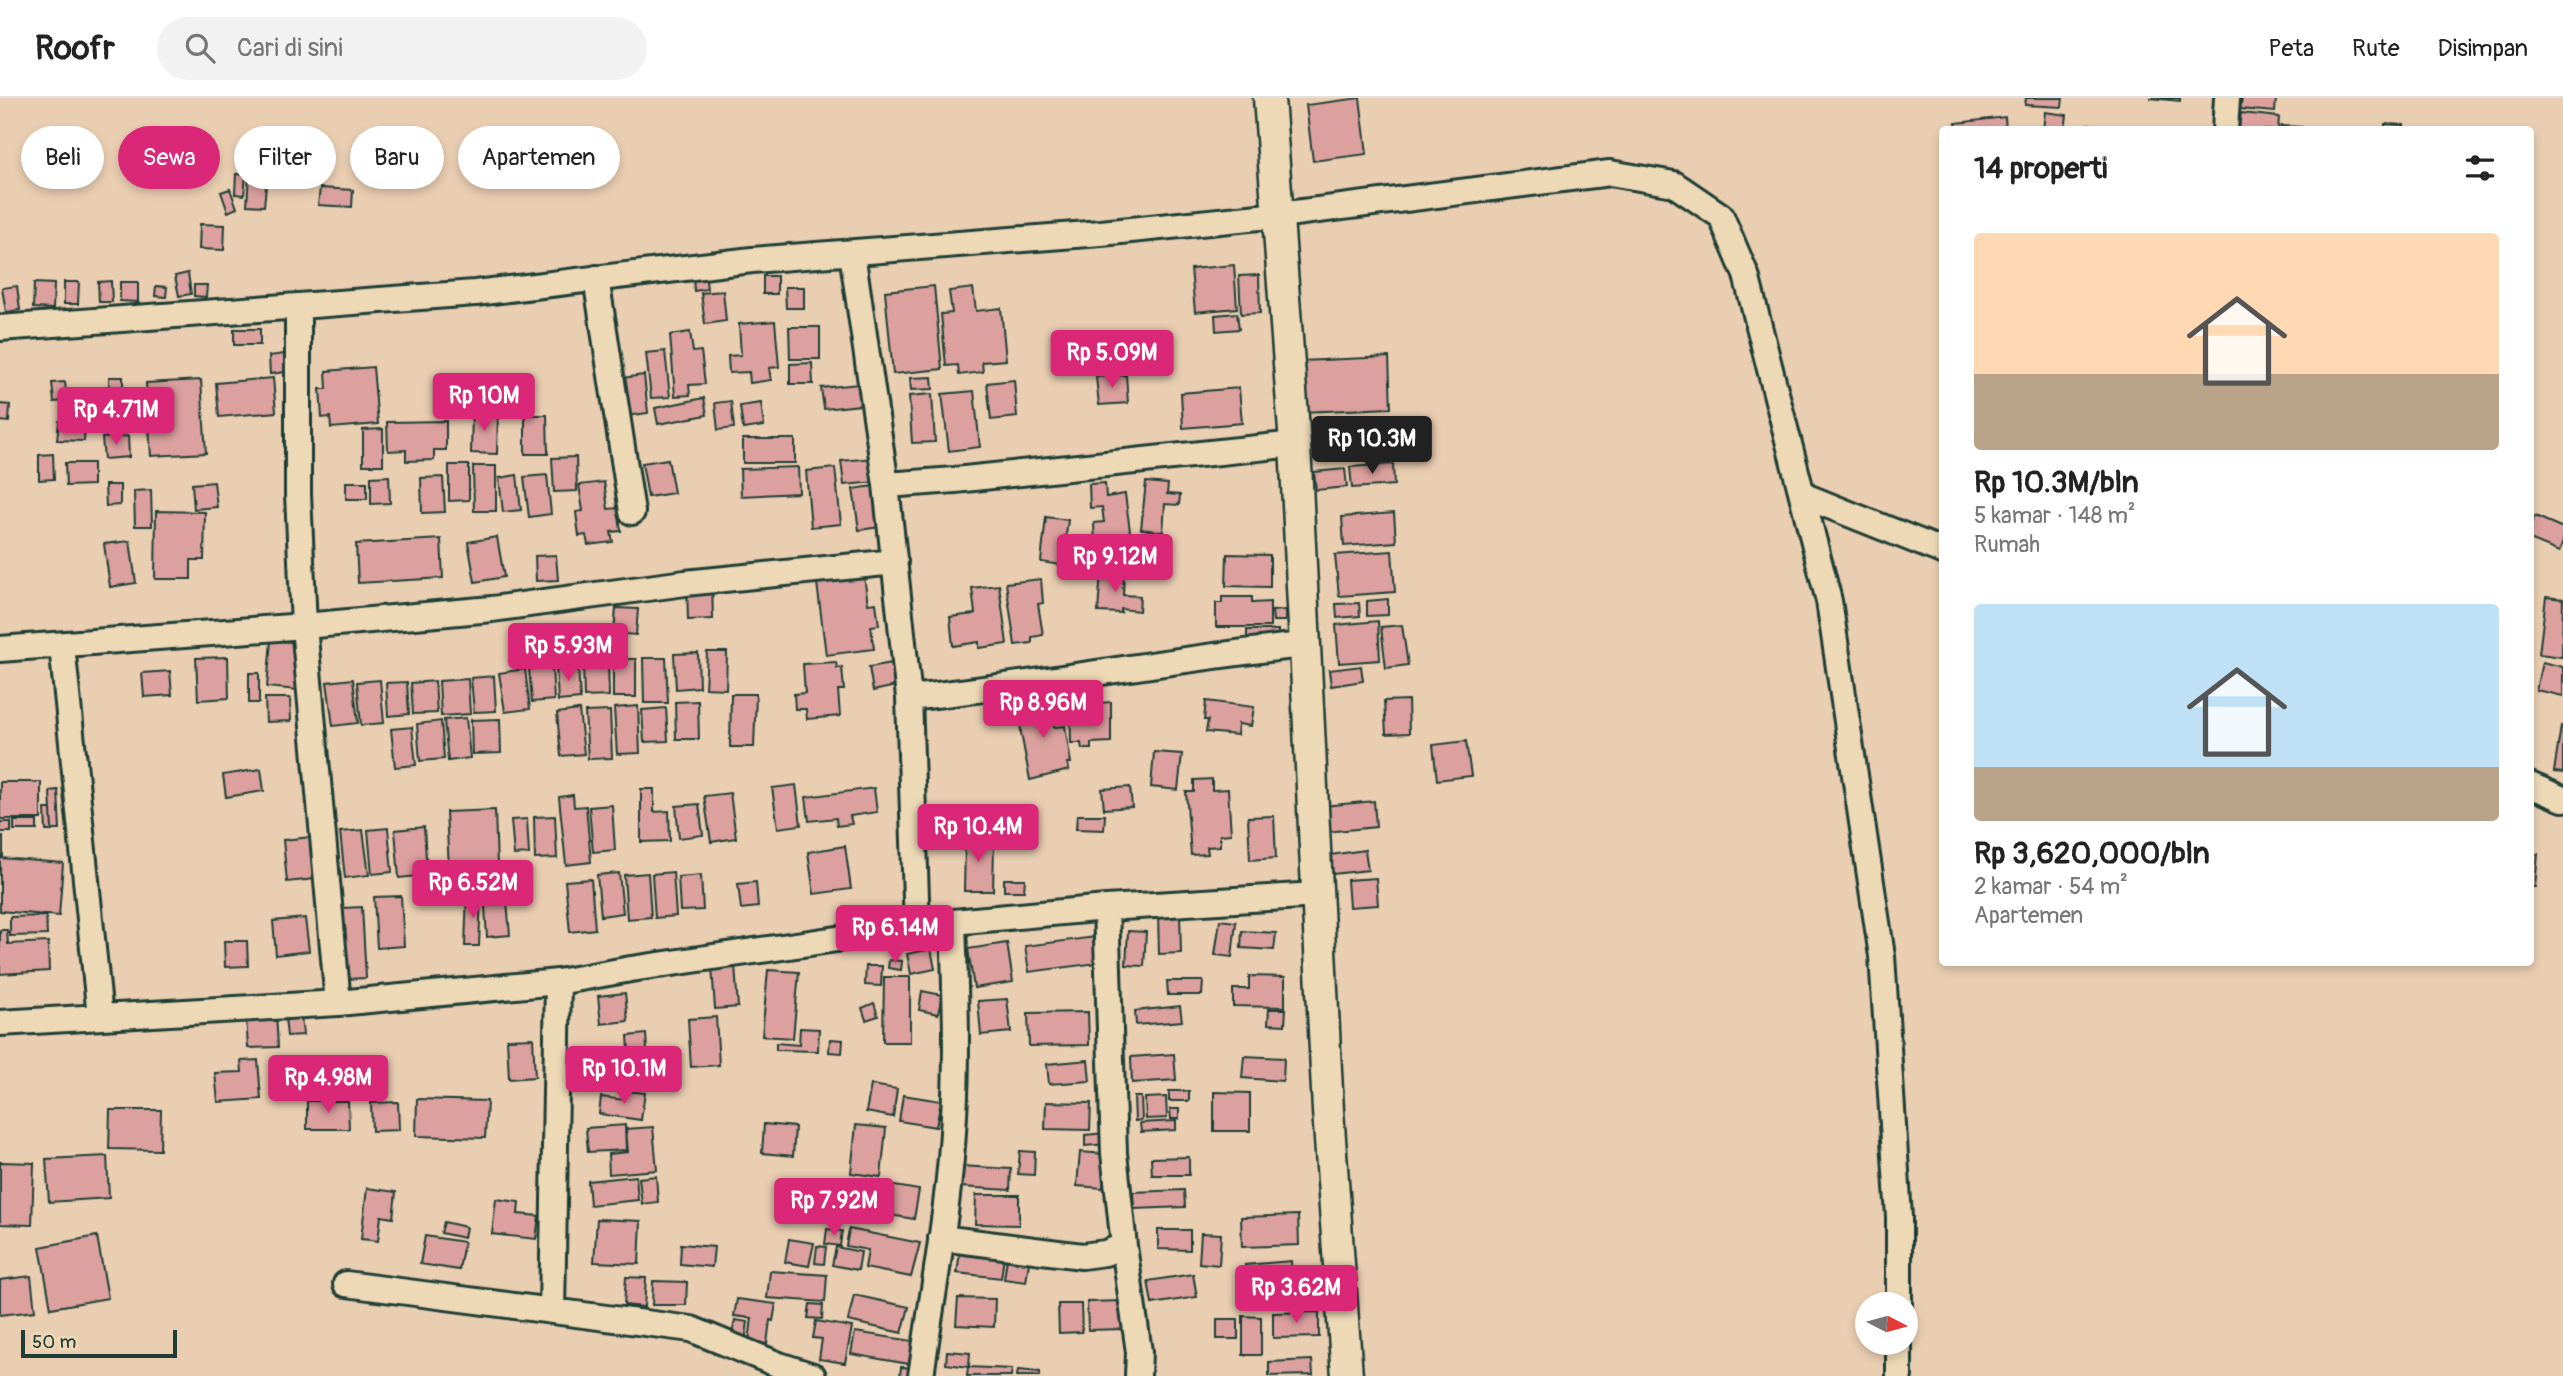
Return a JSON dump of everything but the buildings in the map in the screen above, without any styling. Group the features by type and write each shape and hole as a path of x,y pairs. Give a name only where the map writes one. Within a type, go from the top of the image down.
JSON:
{"street":[{"path":"1269,98 1295,444 1329,1125 1347,1376"},
{"path":"2225,126 2227,98"},
{"path":"0,328 475,293 752,260 1034,239 1279,215 1610,173 1674,184 1721,216 1746,275 1829,601 1882,956 1899,1217 1899,1292"},
{"path":"852,253 886,485 909,698 917,927"},
{"path":"596,278 632,512"},
{"path":"298,306 298,494 304,626 338,1003"},
{"path":"886,485 1295,444"},
{"path":"1802,495 1939,550"},
{"path":"0,649 492,609 685,583 895,562"},
{"path":"62,645 100,1017"},
{"path":"909,698 1005,688 1230,653 1303,645"},
{"path":"2534,787 2563,799"},
{"path":"0,1023 338,1003 558,982 953,922 1106,908 1317,895"},
{"path":"1106,908 1114,1153 1139,1352 1138,1376"},
{"path":"921,1376 941,1238 954,1116 956,1060 953,922"},
{"path":"552,1311 558,982"},
{"path":"941,1238 1082,1256 1105,1253 1124,1246"},
{"path":"346,1284 691,1329 779,1366 813,1376"},
{"path":"1899,1355 1899,1376"}]}
